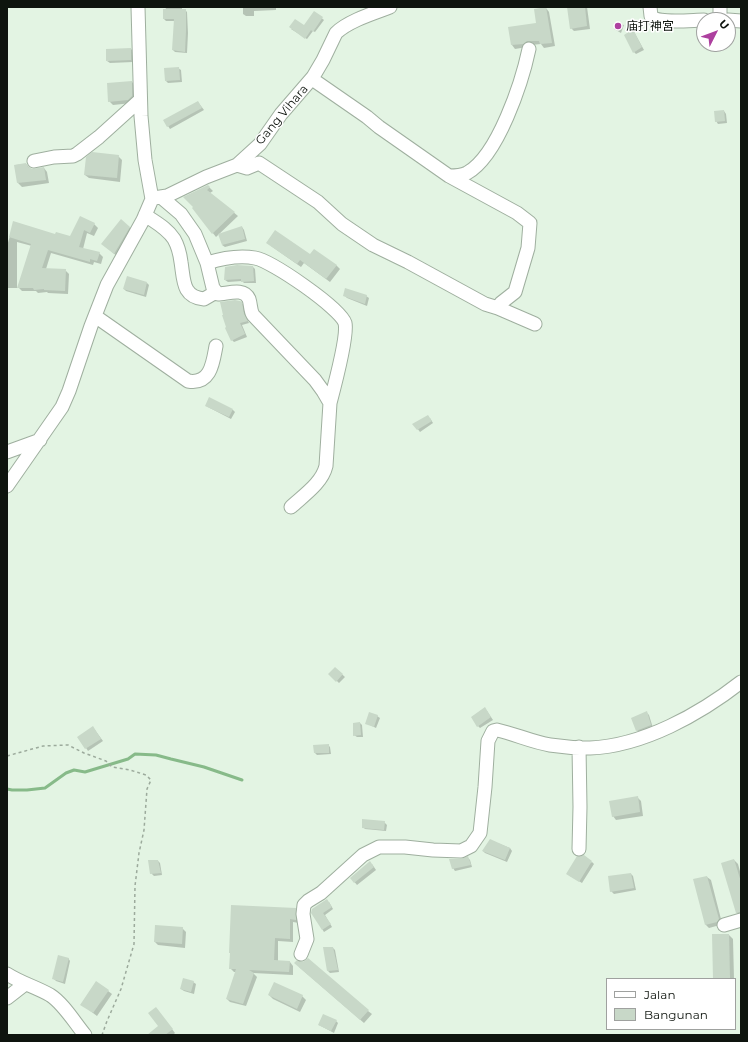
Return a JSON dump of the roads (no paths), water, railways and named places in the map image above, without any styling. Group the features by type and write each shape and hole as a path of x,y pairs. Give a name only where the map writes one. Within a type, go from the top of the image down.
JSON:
{"street":[{"path":"138,7 140,100 146,160 157,198 173,207 185,219 197,239 207,263 213,288 216,292 223,294 241,292 245,294 249,300 250,310 253,315 315,380 330,403"},
{"name":"Gang Vihara","path":"157,198 167,196 206,177 237,165 260,144 281,114 314,77 333,38 339,30 390,7"},
{"path":"650,7 651,16 654,19 696,20"},
{"path":"449,176 462,176 473,169 493,144 518,90 529,49"},
{"path":"314,77 315,81 449,176 517,213 530,223 528,248 515,292 501,303 498,308"},
{"path":"34,161 54,157 73,156 77,154 99,137 140,100"},
{"path":"237,165 247,168 259,163 318,202 342,224 373,246 408,262 485,304 535,324"},
{"path":"7,486 62,407 107,285 145,215 157,198"},
{"path":"145,215 160,225 173,238 180,256 183,279 188,292 193,296 204,299 216,292"},
{"path":"207,263 221,258 256,258 266,262 304,286 342,316 346,330 330,403 325,470 316,483 291,507"},
{"path":"95,316 188,381 197,382 210,372 216,346"},
{"path":"7,452 40,440"},
{"path":"301,954 307,939 303,914 304,905 321,893 363,855 374,848 405,847 461,852 471,846 480,833 488,741 493,732 497,730 502,731 548,744 591,748 613,744 652,734 708,706 741,682"},
{"path":"579,747 579,849"},
{"path":"724,925 741,920"},
{"path":"7,974 54,998 85,1035"},
{"path":"7,998 26,984"}],"waterway":[{"path":"7,789 27,790 45,788 66,773 74,770 85,772 128,759 135,754 156,755 204,767 242,780"}],"place":[{"name":"庙打神宮","path":"618,26"}]}
